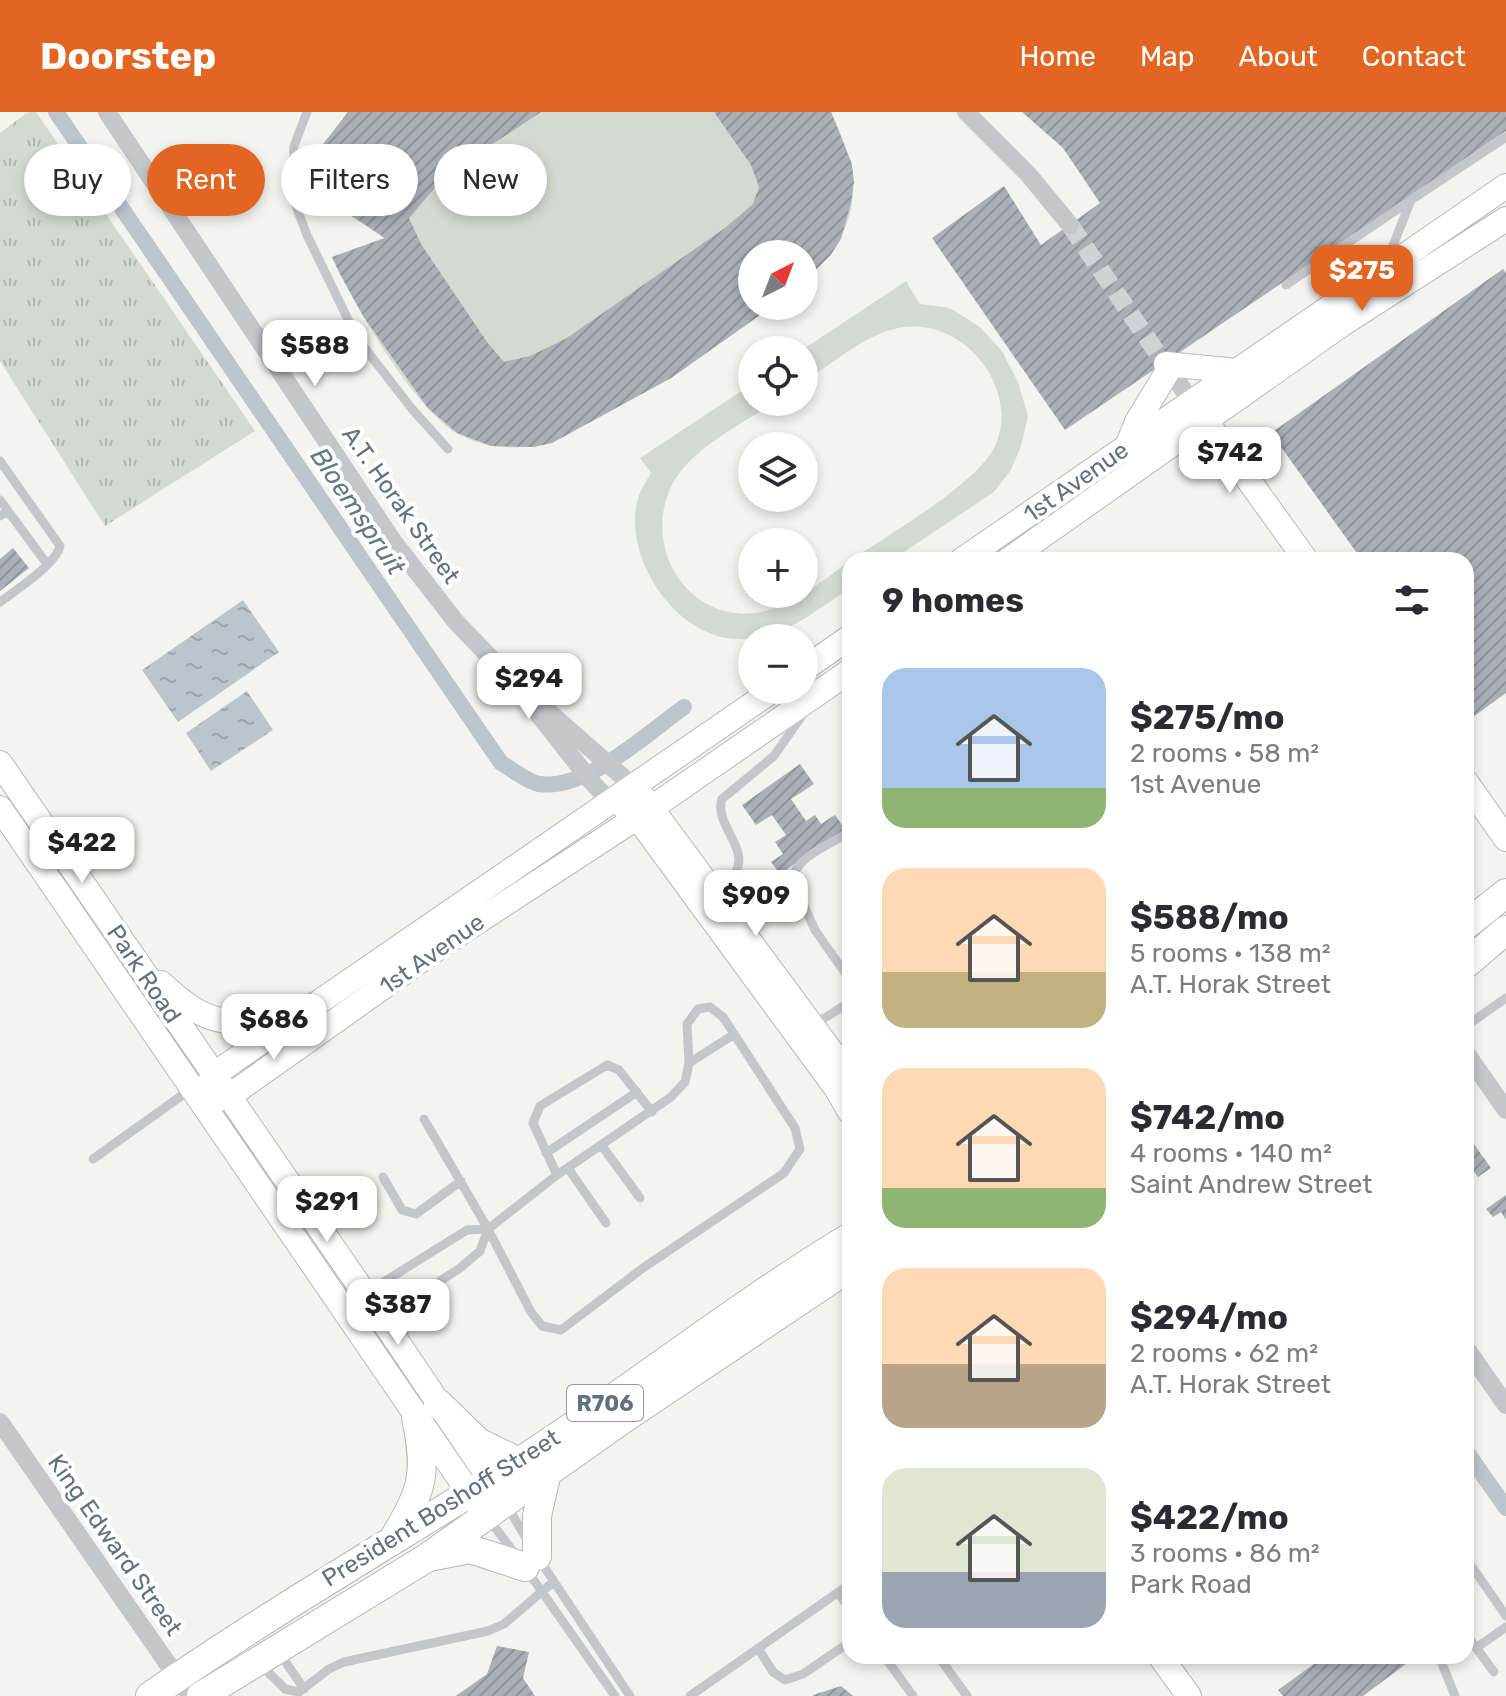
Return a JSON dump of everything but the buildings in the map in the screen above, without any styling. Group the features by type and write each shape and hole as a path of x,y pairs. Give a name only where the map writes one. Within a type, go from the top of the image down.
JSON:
{"main road":[{"path":"1474,919 1506,893"},
{"path":"1474,957 1506,930"},
{"name":"President Boshoff Street","path":"201,1696 425,1559 488,1498 519,1462 842,1242"},
{"name":"President Boshoff Street","path":"150,1696 184,1687 393,1540 547,1472 842,1272"},
{"path":"393,1540 415,1503 424,1471 427,1410 478,1442 519,1462"},
{"path":"425,1559 470,1549 531,1562 547,1472"}],"street":[{"path":"966,112 1003,147 1070,225"},
{"name":"A.T. Horak Street","path":"114,115 393,541 456,622 509,677 575,733 607,765 623,793 602,793 560,745 509,677"},
{"name":"1st Avenue","path":"1018,552 1199,411 1237,371 1506,186"},
{"name":"1st Avenue","path":"974,552 1127,447 1199,411 1506,219"},
{"path":"1167,366 1300,552"},
{"path":"1167,366 1237,371"},
{"path":"1127,447 1167,366"},
{"path":"818,659 842,643"},
{"name":"1st Avenue","path":"818,693 842,677"},
{"name":"1st Avenue","path":"213,1075 753,704"},
{"name":"1st Avenue","path":"196,1095 228,1097 448,941 803,704"},
{"name":"Park Road","path":"0,763 382,1319 427,1410"},
{"path":"623,793 645,812 716,894 842,1066"},
{"path":"1474,793 1506,839"},
{"name":"Park Road","path":"0,808 196,1095 488,1498"},
{"path":"645,812 842,1098"},
{"path":"130,954 178,999 200,1014 220,1021 237,1024 308,1010"},
{"path":"1474,1064 1506,1110"},
{"path":"196,1095 213,1075"},
{"path":"1474,1359 1506,1405"},
{"name":"King Edward Street","path":"0,1422 184,1687"},
{"path":"1166,1664 1189,1696"}],"lane":[{"path":"307,112 294,146 292,196 307,235 357,338 412,409 448,449"},
{"path":"1286,285 1506,137"},
{"path":"1385,268 1411,200"},
{"path":"0,461 60,546 58,553 47,564 0,602"},
{"path":"0,500 4,513 47,564"},
{"path":"716,894 739,865 721,814 722,799 774,756 810,704"},
{"path":"842,837 803,860 793,873 792,880 815,930 842,969"},
{"path":"1474,1020 1506,998"},
{"path":"382,1319 470,1259 480,1251 488,1229 557,1175 652,1112 685,1082 689,1063 687,1024 698,1009 710,1007 723,1017 795,1128 800,1149 784,1173 643,1268 561,1330 542,1326 531,1312 488,1229 424,1119"},
{"path":"812,1026 842,1007"},
{"path":"689,1063 733,1035"},
{"path":"557,1175 533,1123 540,1106 607,1065 619,1070 652,1112"},
{"path":"546,1153 637,1092"},
{"path":"93,1159 196,1095"},
{"path":"602,1146 640,1198"},
{"path":"568,1168 606,1223"},
{"path":"383,1177 402,1210 416,1214 461,1181"},
{"path":"365,1294 467,1230 488,1229"},
{"path":"488,1498 531,1562 552,1583 630,1696"},
{"path":"488,1498 531,1562 543,1592 615,1696"},
{"path":"1474,1570 1506,1616"},
{"path":"266,1654 271,1677 289,1692 304,1689 329,1669 344,1662 488,1631 504,1624 552,1583"},
{"path":"690,1696 842,1590"},
{"path":"838,1593 842,1598"},
{"path":"1476,1648 1506,1627"},
{"path":"1474,1645 1494,1672"},
{"path":"758,1648 773,1672 785,1680 803,1674 842,1647"},
{"path":"266,1654 304,1689"},
{"path":"890,1664 913,1696"},
{"path":"944,1664 967,1696"},
{"path":"1442,1664 1455,1696"}],"green space":[{"path":"28,112 36,112 58,144 24,144 24,216 107,216 255,431 105,526 0,361 0,133"},
{"path":"348,112 831,112 849,160 853,181 852,202 838,242 818,267 818,240 738,240 738,320 753,320 671,378 552,443 528,447 491,445 456,433 421,401 369,326 332,257 384,238 351,216 418,216 418,144 323,144"},
{"path":"906,281 920,304 950,308 980,327 1002,351 1018,382 1028,416 1011,470 994,492 904,552 863,552 950,493 984,462 994,448 1001,426 1000,404 994,383 983,363 967,347 948,335 927,328 904,327 877,335 818,372 818,339"},
{"path":"738,393 738,416 753,416 690,461 671,487 664,510 663,533 667,555 677,575 691,592 709,605 730,612 818,608 818,584 842,567 842,593 793,624 738,624 738,638 718,636 696,626 676,611 659,591 646,568 638,543 635,519 639,495 651,473 640,458"}],"water":[{"path":"243,600 279,652 178,722 142,670"},
{"path":"247,691 273,730 211,771 186,733"}],"waterway":[{"name":"Bloemspruit","path":"56,112 501,763 534,783 557,784 576,779 616,758 684,707"},
{"name":"Bloemspruit","path":"1474,1462 1506,1508"}],"tunnel":[{"path":"1070,225 1164,363"}]}
